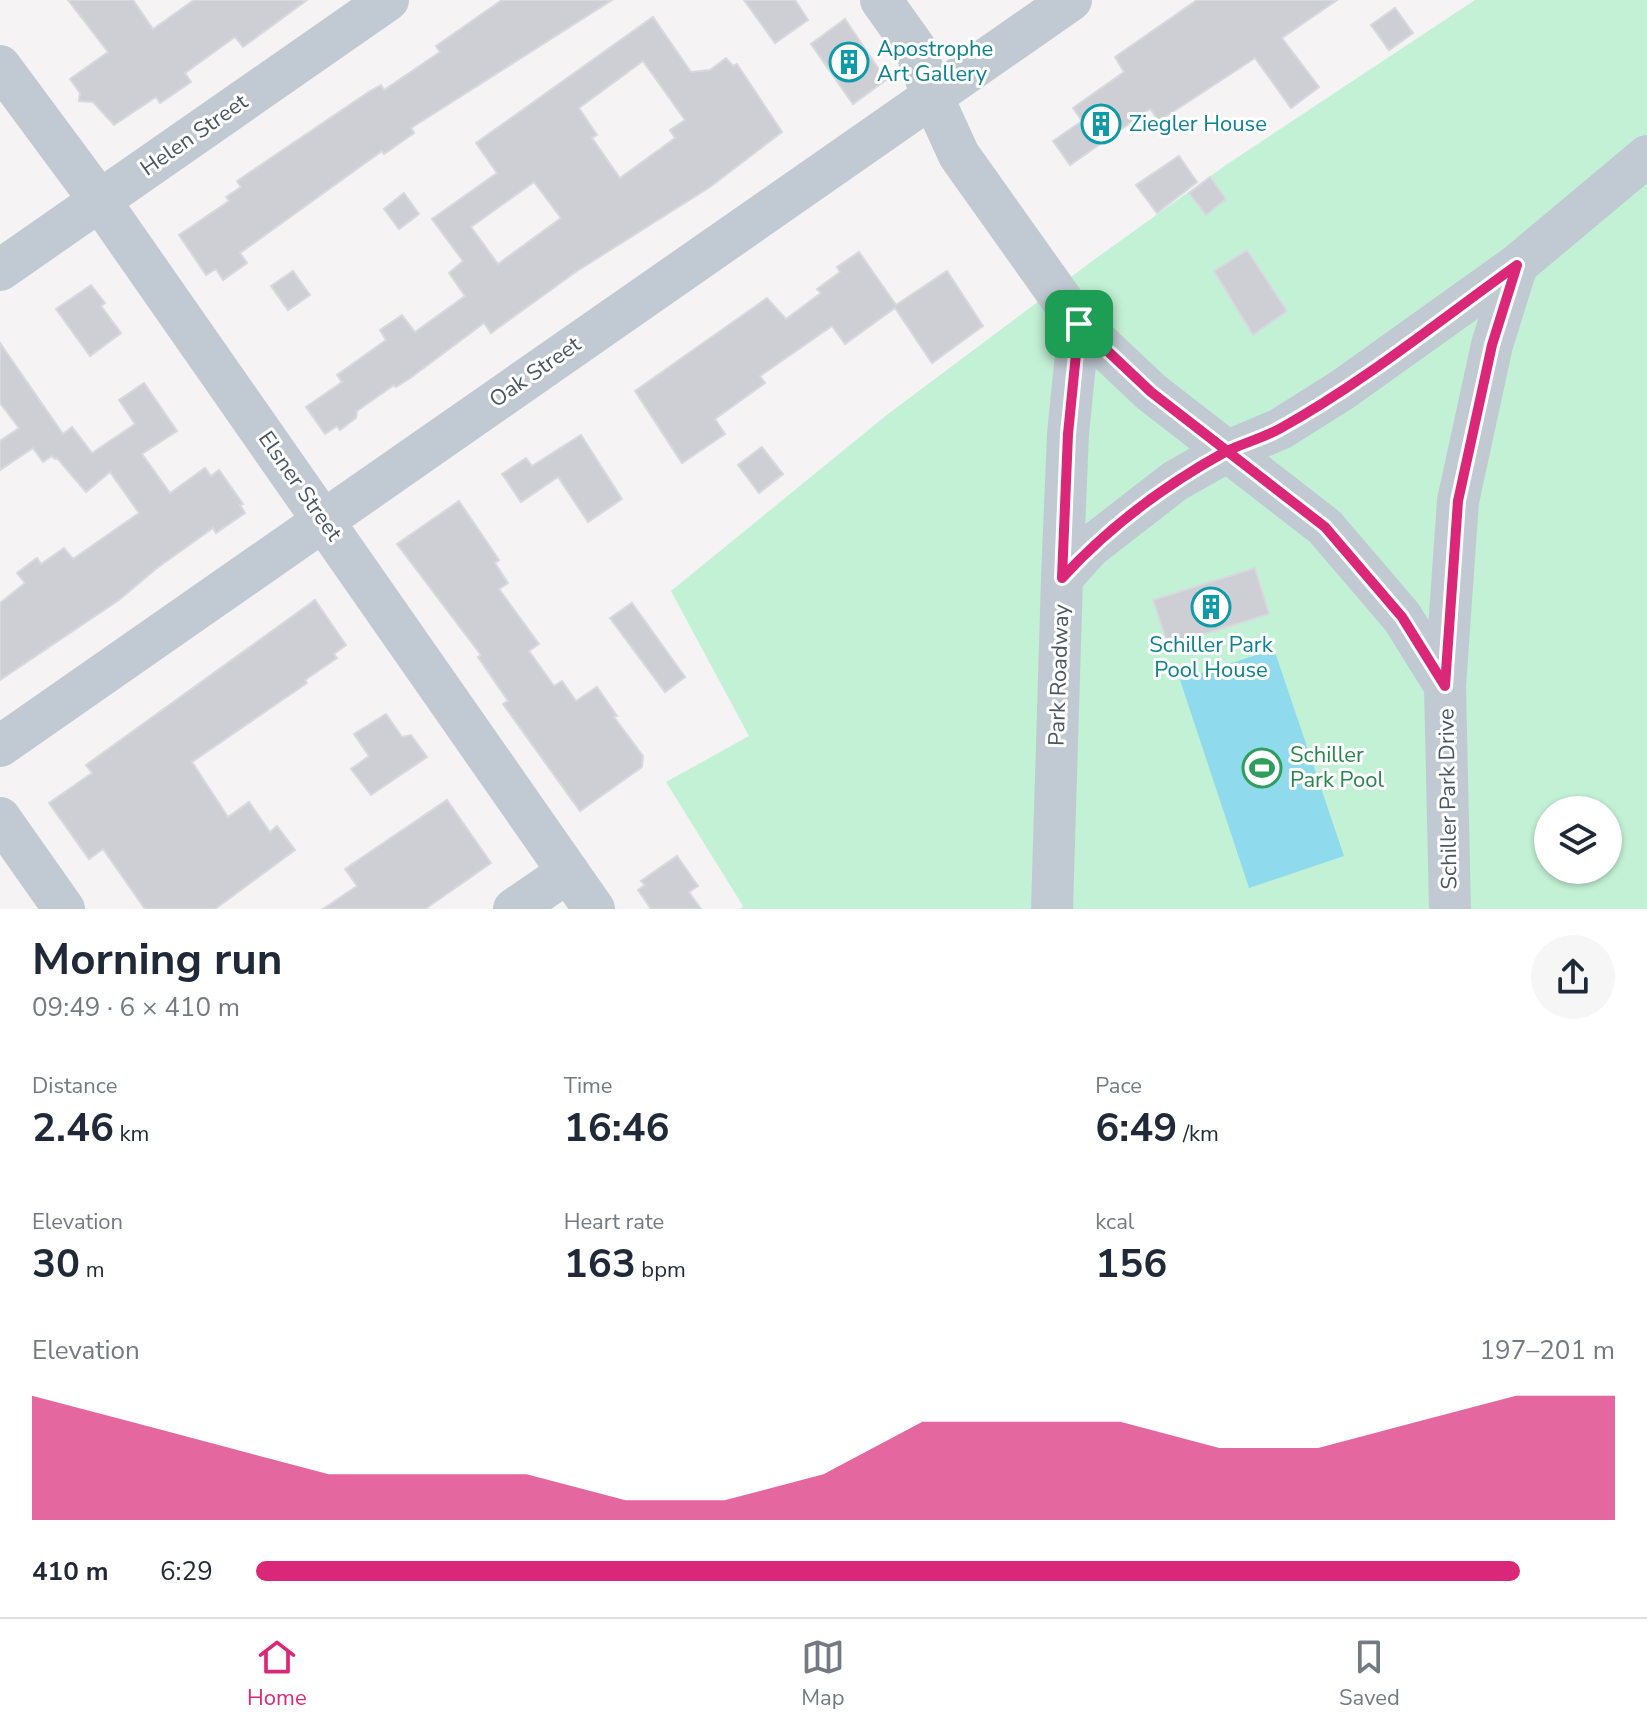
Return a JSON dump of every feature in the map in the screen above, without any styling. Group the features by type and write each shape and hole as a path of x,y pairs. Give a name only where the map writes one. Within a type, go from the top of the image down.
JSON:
{"street":[{"name":"Helen Street","path":"0,270 388,0"},
{"path":"881,0 915,48 932,96 959,155 1079,324 1151,392 1325,527 1402,617 1445,686"},
{"name":"Oak Street","path":"0,746 1071,0"},
{"name":"Elsner Street","path":"0,66 100,201 594,909"},
{"name":"Park Roadway","path":"1041,906 1062,578 1090,547 1175,481 1228,451 1280,429 1342,390 1517,265 1647,156"},
{"name":"Schiller Park Drive","path":"1450,909 1445,686 1458,501 1492,345 1517,265"},
{"path":"1062,578 1068,434 1079,324"},
{"path":"0,818 64,909"},
{"path":"514,909 568,872"}],"green space":[{"path":"1475,0 1647,0 1647,909 741,909 743,906 666,782 749,736 671,591 888,414 1226,165"}],"water":[{"name":"Schiller Park Pool","path":"1274,649 1344,856 1249,888 1180,680"}],"building":[{"path":"68,0 133,0 153,29 194,0 307,0 243,47 235,37 185,73 191,82 160,103 156,97 114,125 93,102 79,101 80,93 70,79 108,52"},
{"path":"502,0 612,0 411,128 414,133 384,154 382,151 240,253 247,263 223,280 216,269 206,275 179,235 229,201 226,197 241,187 237,181 370,91 381,85 384,90 440,52 436,46"},
{"path":"744,0 795,0 808,20 775,43"},
{"path":"1197,0 1337,0 1282,38 1319,87 1291,108 1255,58 1159,121 1150,109 1070,165 1053,141 1082,121 1073,108 1124,72 1115,57"},
{"path":"1395,8 1413,33 1389,50 1371,25"},
{"path":"653,17 691,72 710,70 726,58 733,66 737,64 782,132 710,187 577,271 491,333 484,323 409,379 396,387 394,385 357,411 356,418 340,430 337,426 325,434 306,407 342,382 337,375 386,340 380,330 402,315 415,332 465,296 449,273 463,261 432,219 497,173 476,143","holes":["643,61 685,120 670,130 675,138 620,178 592,138 597,135 579,108","534,182 561,218 498,264 471,227"]},
{"name":"Apostrophe Art Gallery","path":"845,19 886,80 853,104 811,44"},
{"path":"1179,156 1197,182 1157,213 1136,185"},
{"path":"1210,177 1226,199 1206,215 1189,193"},
{"path":"404,193 419,214 399,229 384,209"},
{"path":"1247,250 1287,311 1253,335 1214,271"},
{"path":"859,252 896,305 947,271 983,326 932,363 895,308 845,344 832,326 760,376 765,383 715,419 725,434 682,463 635,391 767,298 786,319 821,293 817,289 840,272 837,267"},
{"path":"293,271 310,295 288,310 271,286"},
{"path":"91,285 105,303 101,306 121,333 90,356 56,309"},
{"path":"0,343 63,434 72,427 92,453 135,424 119,400 144,383 177,431 142,454 170,493 205,468 211,476 219,470 243,504 240,505 245,513 216,533 213,528 119,600 0,680 0,603 25,583 17,573 37,558 41,564 64,548 73,559 139,513 110,472 86,492 57,458 52,456 43,462 33,448 0,470 0,441 19,428 0,403"},
{"path":"581,435 622,499 588,522 558,477 521,502 502,474 526,458 532,466"},
{"path":"762,447 783,474 759,493 738,465"},
{"path":"459,501 499,560 495,563 508,583 499,589 539,644 529,651 554,686 562,681 576,701 597,687 617,716 614,717 643,756 642,767 580,811 503,704 508,701 478,657 481,655 397,544"},
{"name":"Schiller Park Pool House","path":"1255,568 1269,614 1168,645 1153,600"},
{"path":"315,600 346,645 334,654 337,658 305,680 307,683 192,762 228,817 249,802 270,832 277,826 295,850 215,909 145,909 103,849 89,859 49,803 92,773 86,765"},
{"path":"632,603 685,677 665,692 610,618"},
{"path":"386,714 402,737 411,735 427,757 371,795 351,769 369,756 354,734"},
{"path":"447,800 491,863 425,909 323,909 357,886 345,869"},
{"path":"677,856 698,886 689,892 701,909 651,909 638,890 645,885 641,881"}],"place":[{"name":"Apostrophe Art Gallery","path":"849,62"},
{"name":"Ziegler House","path":"1101,124"},
{"name":"Schiller Park Pool House","path":"1211,607"},
{"name":"Schiller Park Pool","path":"1262,768"}],"route":[{"path":"1079,324 1068,434 1062,578 1090,547 1175,481 1228,451 1280,429 1342,390 1517,265 1492,345 1458,501 1445,686 1402,617 1325,527 1228,451 1151,392 1079,324"}]}
